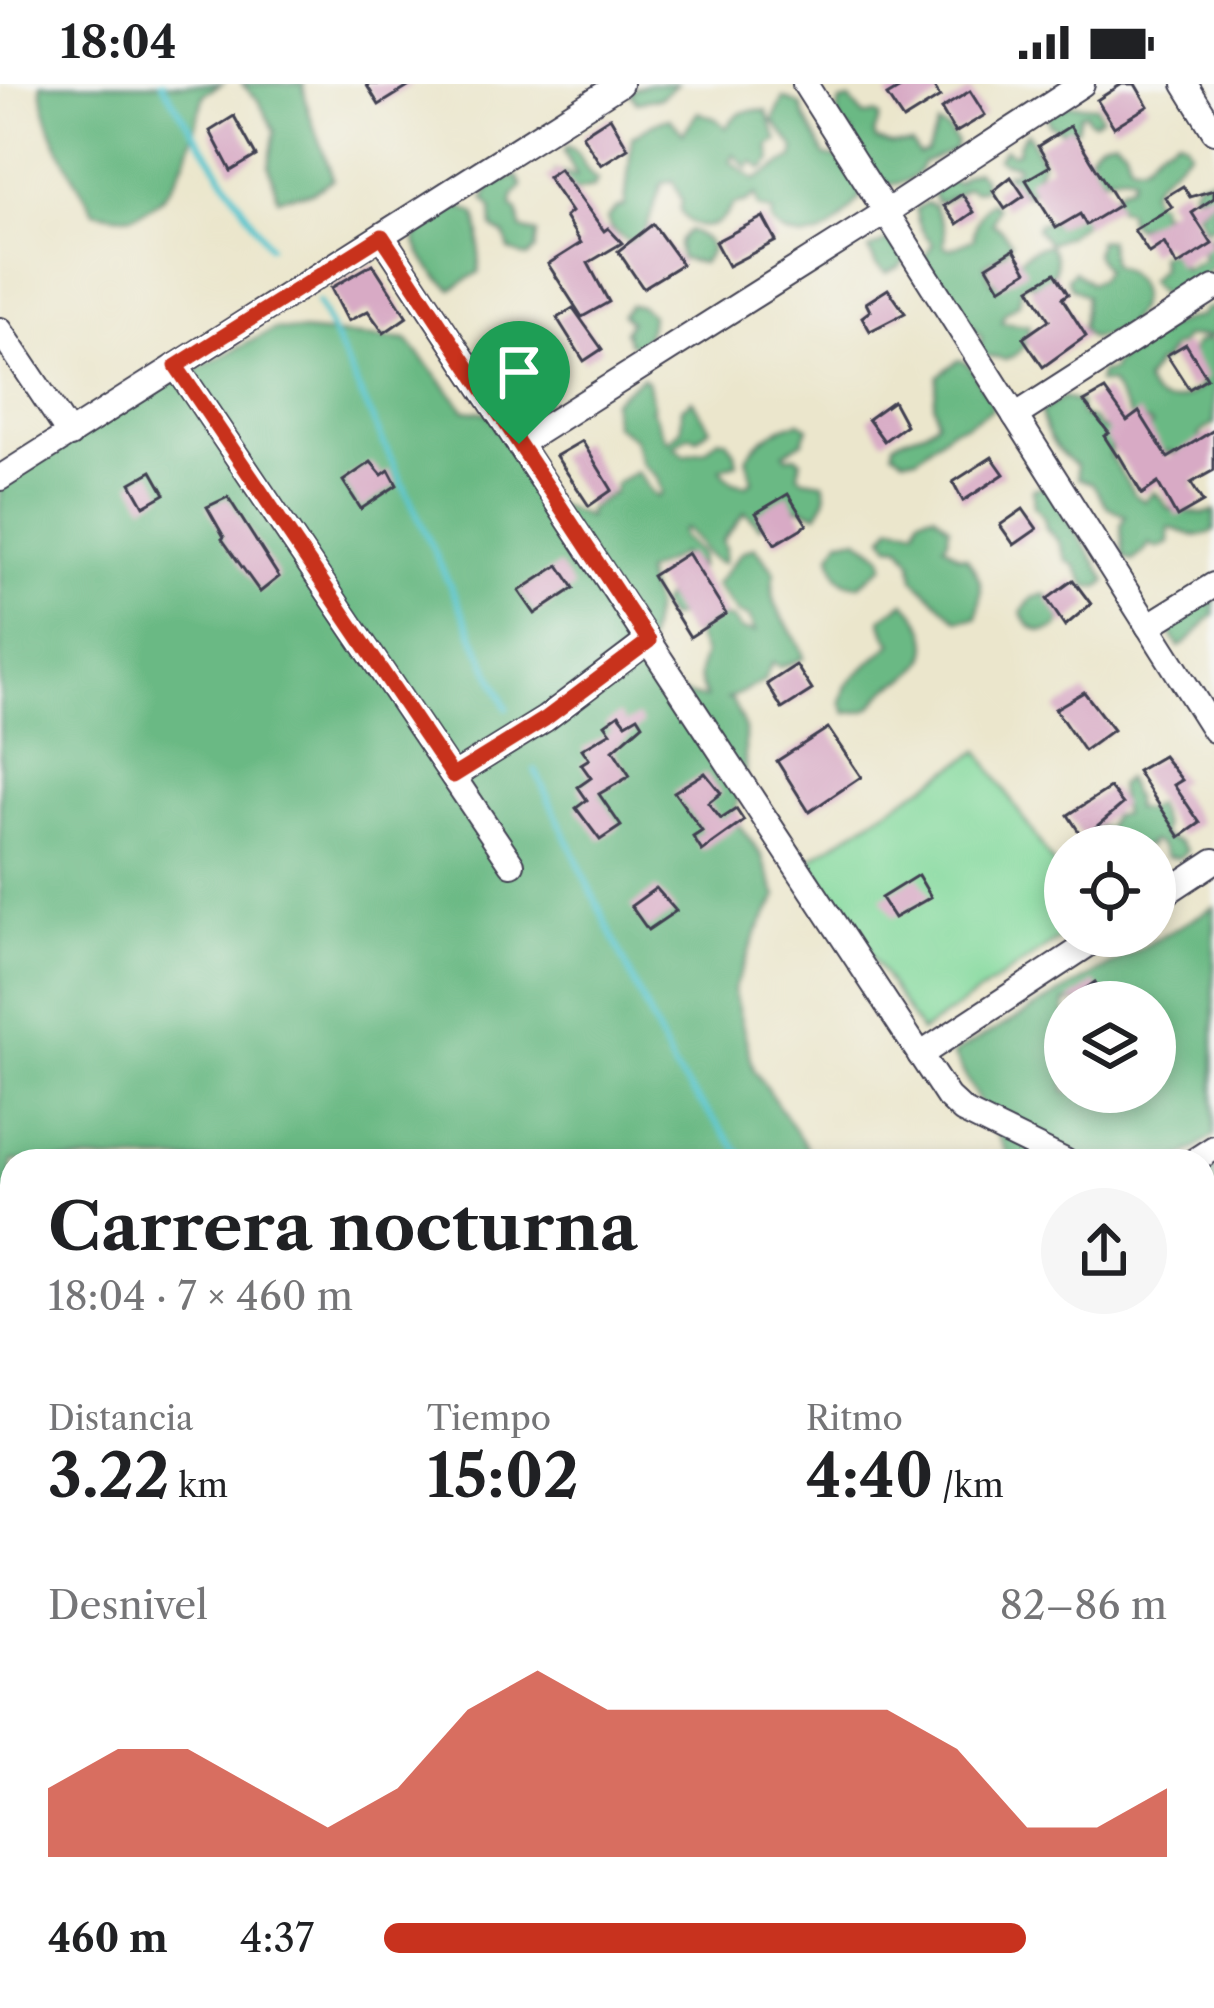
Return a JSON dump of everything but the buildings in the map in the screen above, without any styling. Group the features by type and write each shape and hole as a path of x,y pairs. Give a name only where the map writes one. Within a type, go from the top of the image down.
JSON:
{"street":[{"path":"0,478 620,84"},
{"path":"805,84 1214,730"},
{"path":"519,444 1082,84"},
{"path":"1185,84 1214,130"},
{"path":"382,236 948,1097 963,1111 1041,1149"},
{"path":"1015,416 1214,288"},
{"path":"0,330 70,435"},
{"path":"176,366 512,864"},
{"path":"1148,626 1214,584"},
{"path":"453,776 545,719 649,641"},
{"path":"1176,886 1214,861"},
{"path":"920,1055 1069,957"}],"green space":[{"path":"41,84 222,84 204,94 183,165 164,195 150,207 124,216 94,211 53,134"},
{"path":"242,84 303,84 333,179 312,192 278,198 269,166 275,131 258,100"},
{"path":"651,84 677,84 660,98 637,102 630,93"},
{"path":"784,98 801,105 825,156 847,165 858,183 860,199 832,228 805,237 783,232 771,219 774,213 758,207 756,195 733,205 715,224 694,224 680,211 682,201 673,180 662,183 642,241 634,246 611,229 607,219 625,206 632,137 670,118 683,133 698,112 726,128 743,112 766,111 778,141 769,146 772,160 763,169 752,161 748,168 734,154 730,161 755,180 793,158 795,149 773,120"},
{"path":"850,100 864,116 880,117 876,140 912,144 919,155 927,152 938,125 956,142 954,150 923,163 906,181 881,184 837,115 840,102"},
{"path":"1069,104 1096,106 1101,117 1093,122 1086,113 1080,114 1077,129 1066,132 1049,124 1047,114"},
{"path":"1027,132 1042,162 1033,180 1035,187 1026,195 1005,174 1017,170 1017,165 997,158 1005,149 1012,154 1018,151"},
{"path":"1178,137 1190,150 1150,190 1159,211 1167,213 1136,227 1112,197 1130,185 1133,176 1096,178 1087,163 1091,153 1100,143 1115,139 1125,148 1130,163 1139,164"},
{"path":"567,146 597,180 594,187 574,191 557,172 577,177 564,151"},
{"path":"975,171 983,177 984,188 967,187 937,202 932,192"},
{"path":"517,176 522,186 512,207 518,211 521,229 537,234 535,250 527,258 509,250 505,236 493,228 492,208 484,199 491,185"},
{"path":"1211,177 1214,226 1205,228 1197,212 1208,202 1201,191 1192,190 1198,181"},
{"path":"991,202 997,207 992,223 1011,242 1006,251 984,265 992,283 1039,247 1049,245 1056,263 1040,288 1028,282 1022,285 1019,303 1004,314 1002,322 1029,325 1023,347 1005,360 984,355 982,338 924,259 933,243 921,228 916,209 926,203 934,206 944,229 943,245 950,249 974,238 978,218"},
{"path":"459,206 476,214 479,272 452,289 429,267 415,239 429,223"},
{"path":"1081,210 1088,219 1068,235 1049,243 1036,229 1038,224 1057,224"},
{"path":"690,230 707,241 711,250 702,263 681,259 680,243"},
{"path":"1206,235 1214,239 1214,265 1195,284 1176,286 1166,295 1158,292 1148,281 1161,268 1159,255 1169,252 1183,269 1204,259 1199,242"},
{"path":"890,240 906,259 886,273 869,250"},
{"path":"1108,240 1112,265 1134,279 1140,299 1122,327 1090,338 1082,329 1086,296 1071,287 1067,278 1074,271 1090,283 1099,279 1105,270 1095,254 1098,241"},
{"path":"630,305 641,306 651,315 648,333 635,346 628,342 625,330 630,322 622,314"},
{"path":"1214,307 1214,336 1184,337 1145,382 1162,401 1193,393 1201,387 1187,362 1195,344 1206,339 1214,343 1214,424 1199,434 1191,489 1175,453 1162,456 1146,433 1152,425 1134,423 1110,383 1098,383 1100,373 1112,371 1113,365 1136,353 1157,333"},
{"path":"275,329 407,340 465,410 498,414 552,503 588,517 588,510 614,492 616,483 636,472 657,497 662,493 657,477 642,464 634,438 614,425 612,401 642,377 647,381 651,409 668,441 681,430 682,408 692,400 710,428 674,446 685,455 706,450 719,438 727,440 737,463 721,468 737,483 752,481 747,456 764,438 799,422 808,427 803,441 784,453 801,460 798,474 804,479 823,482 826,495 817,514 800,507 767,517 760,527 745,512 722,541 724,563 707,555 685,528 683,538 700,554 699,567 681,554 644,573 654,607 644,662 670,688 706,698 699,676 704,654 694,614 668,618 660,605 670,590 732,619 741,630 755,632 749,617 738,614 715,585 742,552 755,547 775,572 777,608 804,658 780,667 772,663 763,682 728,699 745,729 745,777 733,817 762,856 777,897 733,990 754,1070 808,1149 0,1149 0,483 70,435"},
{"path":"958,360 973,370 991,398 992,409 950,429 917,457 904,458 893,451 894,443 937,421 938,376"},
{"path":"514,389 548,400 543,416 525,421 508,412 507,398"},
{"path":"1063,397 1080,403 1081,415 1101,429 1113,425 1110,456 1135,495 1144,501 1153,492 1168,509 1214,511 1214,531 1195,536 1169,528 1169,543 1158,548 1149,544 1133,561 1124,557 1121,526 1125,516 1107,506 1092,483 1078,478 1076,465 1057,449 1046,429 1041,412"},
{"path":"1047,486 1107,581 1099,587 1087,586 1034,506 1033,489"},
{"path":"934,513 949,526 944,544 966,557 979,579 977,618 958,620 914,579 912,561 901,546 891,545 884,536 893,525 916,528 920,516"},
{"path":"858,538 882,555 884,565 860,585 839,576 831,554 841,539"},
{"path":"1045,594 1061,617 1059,626 1041,631 1027,622 1022,611 1032,598"},
{"path":"1214,598 1214,615 1179,647 1168,630 1180,616"},
{"path":"905,602 925,629 925,658 871,708 846,713 841,702 846,686 893,643 881,619"},
{"path":"979,751 1044,850 1044,949 921,1032 809,860"},
{"path":"1125,779 1134,809 1155,805 1163,825 1108,825 1112,816 1122,814 1118,786"},
{"path":"1176,841 1187,851 1176,858"},
{"path":"1214,907 1214,1136 1195,1149 1005,1149 953,1054 1044,1003 1044,1113 1176,1113 1176,981 1083,981 1125,957 1176,957 1176,928"}],"waterway":[{"path":"162,84 269,246"},
{"path":"318,302 507,708"},
{"path":"535,770 675,1071 737,1149"}],"route":[{"path":"382,236 519,444 649,641 545,719 453,776 176,366 382,236"}]}
